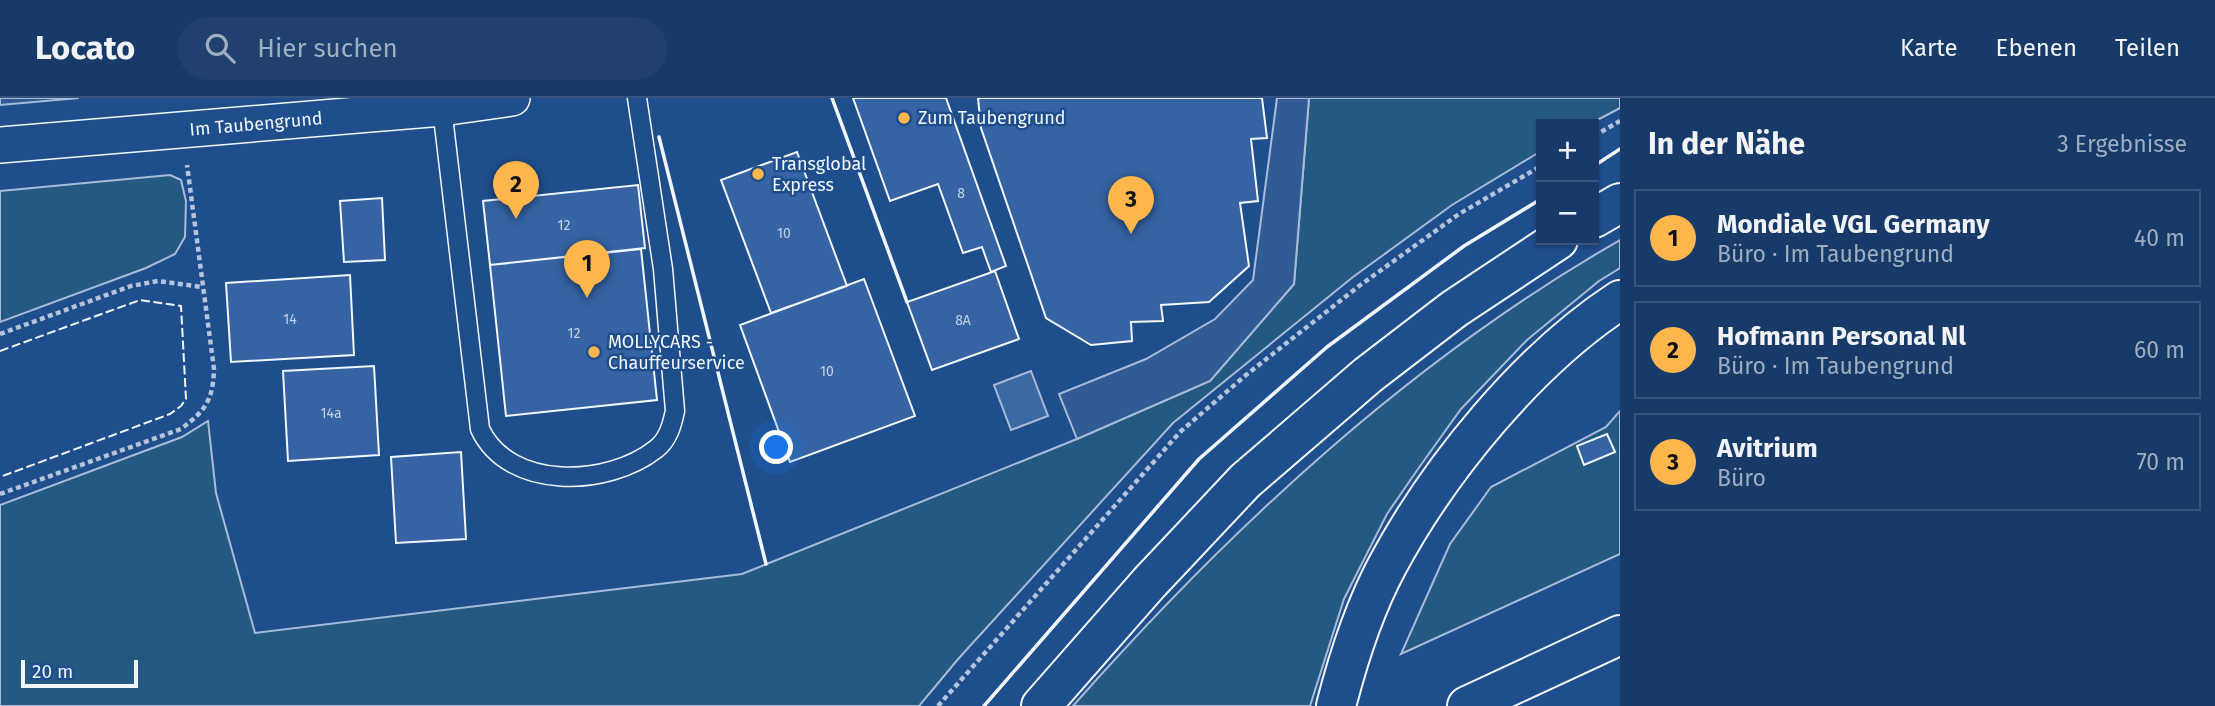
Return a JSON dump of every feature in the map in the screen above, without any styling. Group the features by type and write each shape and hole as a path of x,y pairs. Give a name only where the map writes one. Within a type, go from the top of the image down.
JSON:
{"highway":[{"path":"1599,215 1620,203"},
{"path":"1041,706 1204,523 1255,472 1368,376 1443,318 1551,245"},
{"path":"1336,706 1363,622 1387,567 1438,484 1492,415 1551,355 1599,314 1620,300"},
{"path":"1467,706 1620,635"}],"street":[{"name":"Im Taubengrund","path":"0,145 512,98"}],"lane":[{"path":"422,106 480,429 487,445 515,467 561,476 588,475 630,464 658,448 670,432 675,411 663,270 637,98"}],"path":[{"path":"1599,133 1620,121"},
{"path":"0,494 181,429 208,404 214,369 183,129"},
{"path":"938,706 1180,432 1246,375 1359,286 1459,214 1536,169"},
{"path":"0,334 131,286 158,281 202,287"}],"shaded area":[{"path":"0,98 79,98 0,105"},
{"path":"1277,98 1309,98 1294,284 1210,381 1077,439 1059,394 1146,359 1215,319 1253,280"},
{"path":"1309,98 1620,98 1620,108 1599,119 1536,119 1536,154 1452,205 1353,277 1173,423 959,658 919,706 0,706 0,505 182,437 208,421 216,493 255,633 742,574 1077,439 1210,381 1294,284"},
{"path":"170,175 181,180 186,201 185,237 175,254 146,268 0,322 0,191"},
{"path":"1620,240 1620,268 1599,281 1527,340 1461,409 1387,514 1344,599 1310,706 1073,706 1196,574 1328,450 1469,338 1543,287"},
{"path":"1031,371 1048,416 1011,430 994,385"},
{"path":"1620,411 1620,554 1401,654 1450,544 1491,487 1606,427"}],"building":[{"path":"853,98 946,98 1006,266 991,272 982,247 963,253 938,184 890,201"},
{"path":"978,98 1262,98 1267,138 1251,139 1258,201 1240,203 1249,266 1209,302 1161,305 1163,321 1131,322 1132,341 1091,345 1046,318 981,128"},
{"path":"797,152 847,286 771,313 721,180"},
{"path":"638,185 645,248 490,265 483,201"},
{"path":"382,198 385,260 344,262 340,201"},
{"path":"641,249 657,400 506,416 490,265"},
{"path":"995,271 1019,339 932,370 907,302"},
{"path":"350,275 354,355 231,362 226,283"},
{"path":"864,279 915,416 790,462 740,325"},
{"path":"374,366 379,455 288,461 283,371"},
{"path":"1607,434 1615,452 1584,465 1577,446"},
{"path":"461,452 466,539 396,543 391,457"}],"fence":[{"path":"0,351 140,300 181,306 186,399 181,406 170,414 0,477"}],"wall":[{"path":"832,98 907,302"},
{"path":"659,137 766,564"},
{"path":"1599,163 1620,149"},
{"path":"984,706 1199,459 1327,347 1464,246 1536,202"}],"place":[{"name":"Zum Taubengrund","path":"904,118"},
{"name":"Transglobal Express","path":"758,174"},
{"name":"Hofmann Personal Nl","path":"516,219"},
{"name":"Avitrium","path":"1131,234"},
{"name":"Mondiale VGL Germany","path":"587,298"},
{"name":"MOLLYCARS - Chauffeurservice","path":"594,352"}]}
